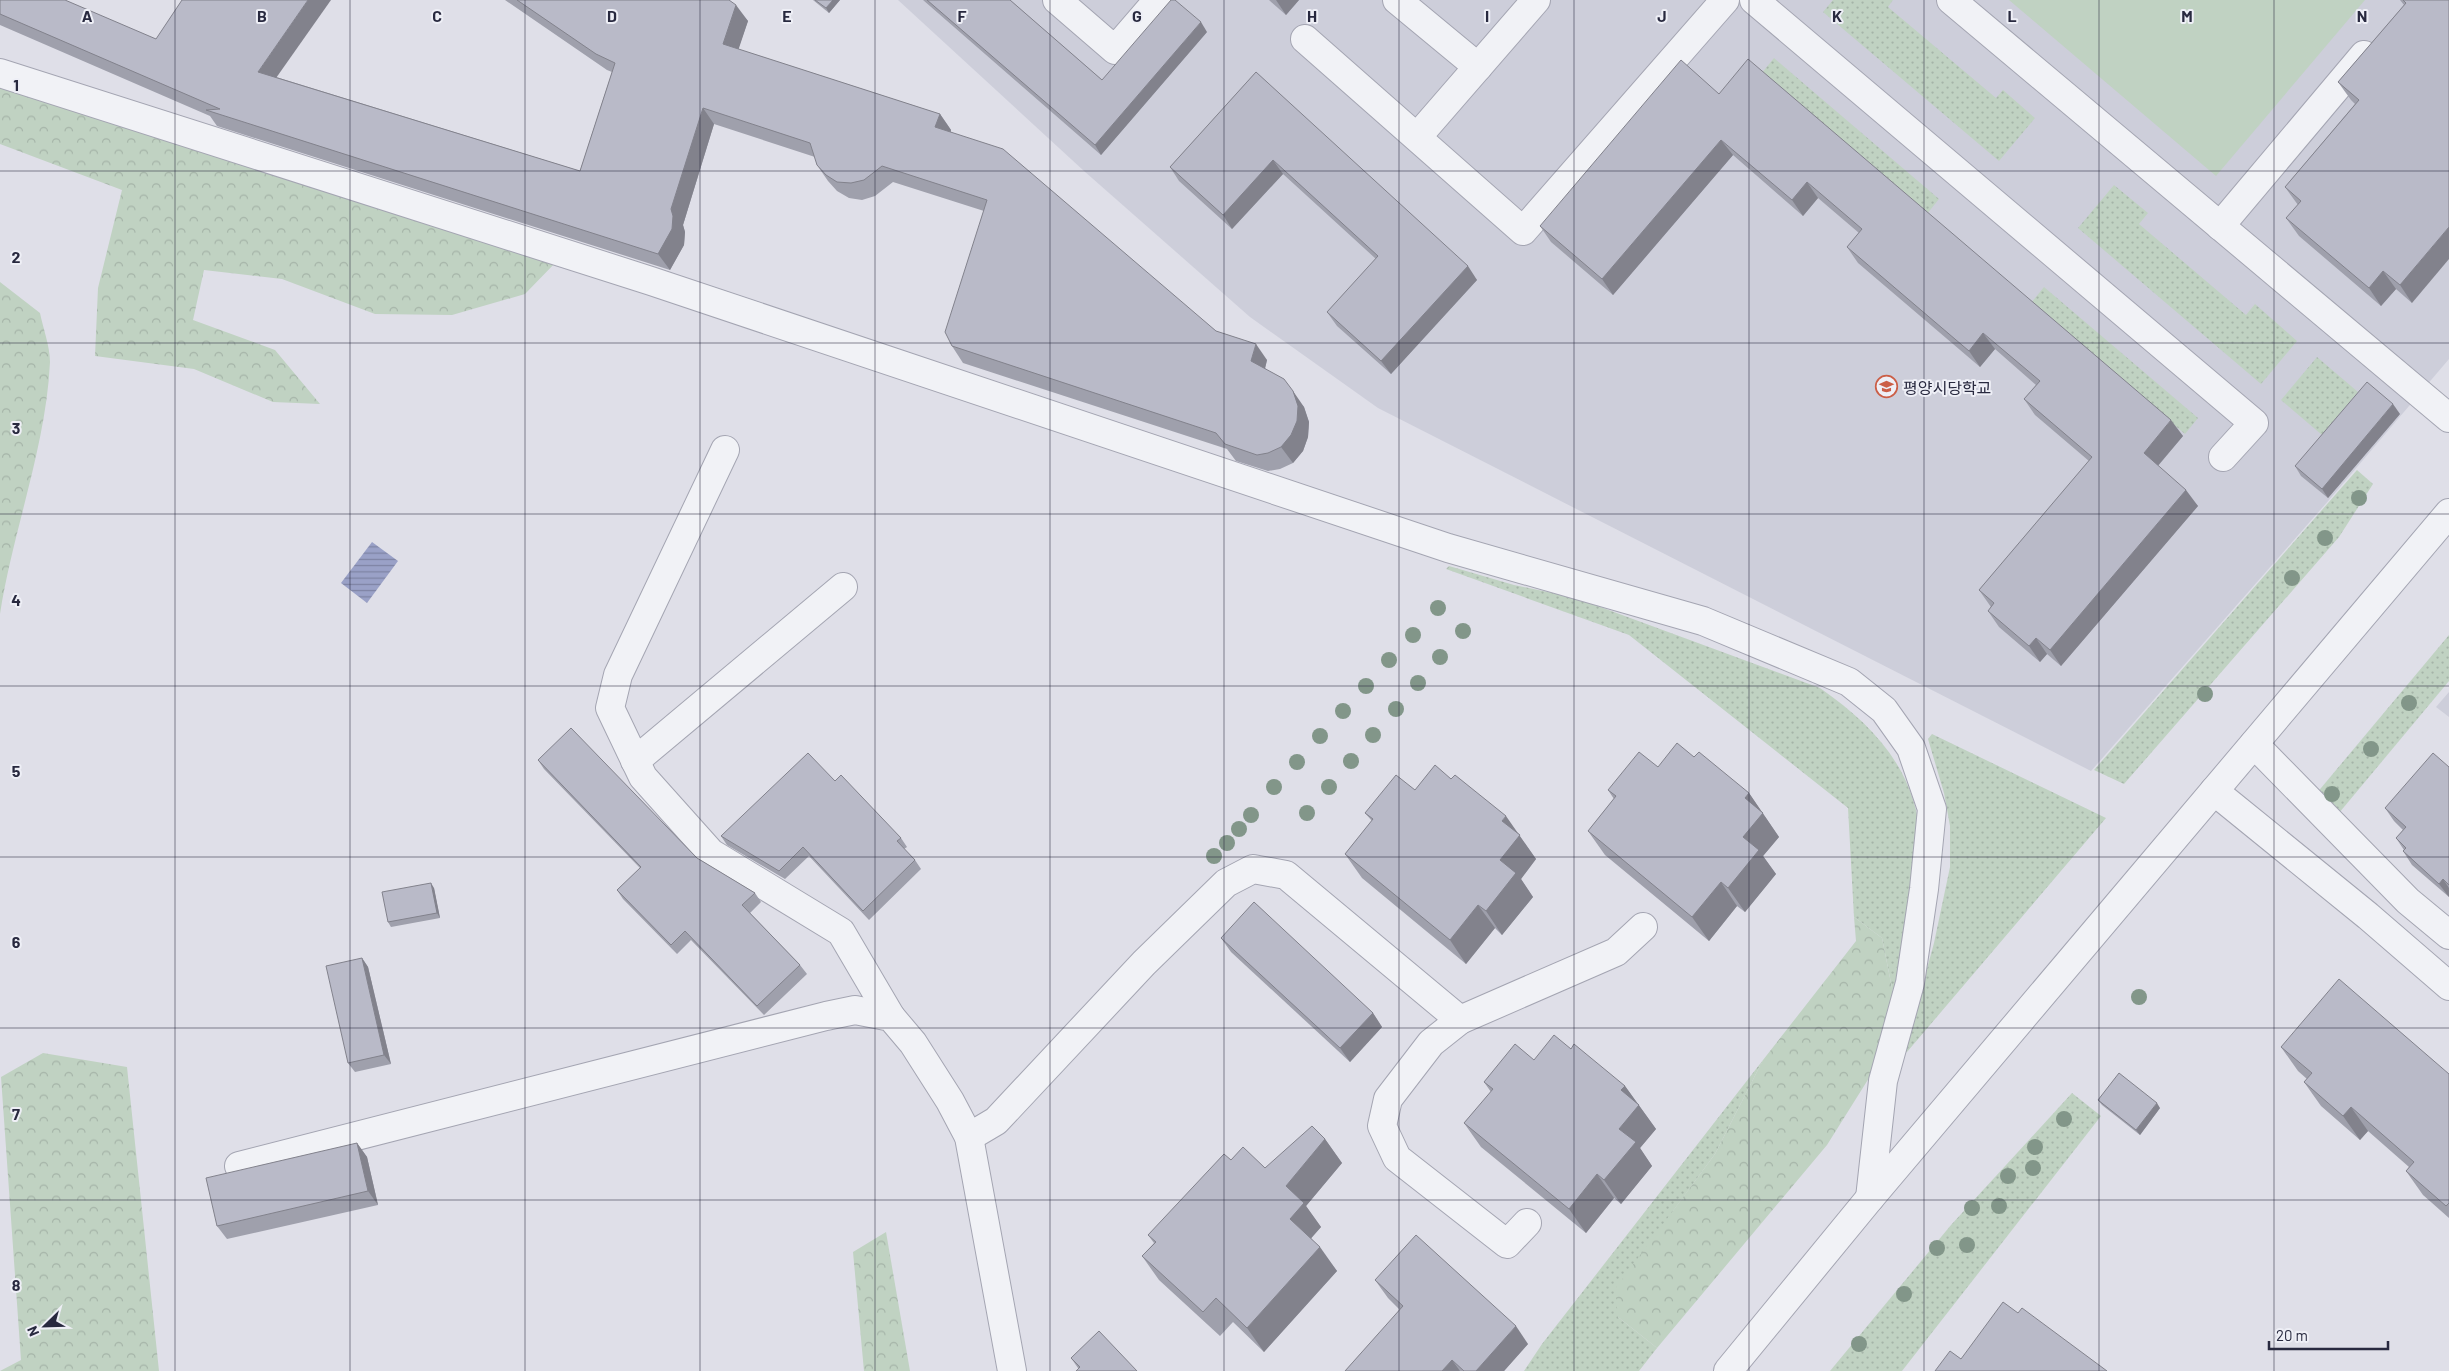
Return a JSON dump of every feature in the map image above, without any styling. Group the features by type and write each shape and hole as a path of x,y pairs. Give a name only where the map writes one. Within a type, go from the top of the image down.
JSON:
{"street":[{"path":"1057,0 1115,50 1158,0"},
{"path":"1397,0 1478,67"},
{"path":"1418,136 1536,0"},
{"path":"1305,39 1418,136 1523,230 1725,0"},
{"path":"1754,0 2254,422 2223,457"},
{"path":"1951,0 2449,418"},
{"path":"2220,226 2381,35"},
{"path":"0,73 651,281 1448,548 1703,620 1849,682 1884,710 1911,748 1932,809 1924,889 1910,983 1883,1081 1870,1198"},
{"path":"725,450 618,675 610,708 643,777 711,853 765,884 841,932 891,1017 912,1043 950,1101 969,1137 1012,1371"},
{"path":"1728,1371 1870,1198 2449,513"},
{"path":"635,761 843,587"},
{"path":"2254,744 2408,901 2449,935"},
{"path":"2214,792 2368,916 2449,986"},
{"path":"969,1137 996,1121 1144,963 1226,883 1253,869 1286,875 1460,1020"},
{"path":"1527,1223 1507,1244 1397,1158 1382,1126 1388,1099 1431,1043 1460,1020 1616,952 1643,926"},
{"path":"239,1166 826,1016 855,1010 891,1017"}],"shaded area":[{"name":"평양시당학교","path":"898,0 2449,0 2449,359 2329,500 2091,771 1378,408 1250,317 1084,171"},
{"path":"2449,692 2449,717 2436,707"}],"green space":[{"path":"1833,0 1893,0 1888,7 1996,98 2003,90 2035,118 1999,161 1823,12"},
{"path":"2009,0 2365,0 2216,176"},
{"path":"1774,58 1939,199 1927,214 1761,74"},
{"path":"0,86 558,260 525,294 452,315 375,314 282,279 204,270 193,320 275,350 320,404 273,402 194,369 95,356 98,288 122,190 0,144"},
{"path":"2114,185 2148,213 2139,224 2246,315 2255,304 2297,341 2261,384 2078,228"},
{"path":"0,282 40,313 48,343 50,362 47,394 36,457 0,614"},
{"path":"2044,287 2198,418 2185,434 2031,303"},
{"path":"2317,357 2358,392 2322,435 2281,400"},
{"path":"2357,470 2373,484 2339,537 2124,784 2094,770"},
{"path":"1449,566 1514,585 1576,598 1820,688 1859,719 1876,736 1902,773 1918,818 1921,844 1920,858 1906,938 1893,993 1882,938 1854,917 1848,808 1629,635 1446,569"},
{"path":"2449,635 2449,681 2339,813 2316,794"},
{"path":"1932,734 2106,818 1907,1052 1904,1053 1934,943 1950,867 1950,826 1944,793 1928,739"},
{"path":"1854,917 1882,938 1893,993 1869,1078 1827,1145 1657,1348 1618,1317 1615,1289 1715,1154 1763,1060 1856,941"},
{"path":"43,1053 127,1067 159,1371 0,1371 21,1360 1,1077"},
{"path":"1763,1060 1715,1154 1673,1211 1618,1317 1657,1348 1639,1371 1524,1371 1542,1344"},
{"path":"2072,1093 2101,1116 1902,1371 1830,1371 1951,1225"},
{"path":"886,1232 910,1371 864,1371 853,1252"}],"water":[{"path":"372,542 398,561 367,603 341,583"}],"building":[{"path":"0,0 65,0 156,39 182,0 308,0 258,72 580,171 615,63 596,54 517,0 729,0 736,5 723,44 940,114 935,127 1003,149 1216,331 1256,344 1251,361 1284,379 1293,391 1298,406 1297,421 1291,435 1281,447 1268,453 1257,455 1225,444 1216,433 952,346 945,332 987,200 882,166 864,180 851,183 837,182 826,175 817,165 810,143 703,108 671,209 673,216 672,229 658,254 206,110 220,109 0,14"},
{"path":"815,0 833,0 826,8"},
{"path":"927,0 1010,0 1102,80 1171,0 1175,0 1201,22 1095,145"},
{"path":"2403,0 2449,0 2449,227 2400,285 2383,271 2369,288 2286,218 2301,201 2285,187 2359,100 2338,82 2406,3"},
{"path":"1748,59 2171,420 2144,453 2186,490 2050,650 2036,638 2029,646 1988,611 1994,603 1979,590 2092,457 2024,399 2040,381 1983,333 1969,351 1847,247 1862,229 1807,182 1792,200 1721,140 1602,279 1540,226 1681,60 1719,94"},
{"path":"1256,72 1468,266 1381,361 1327,312 1378,256 1273,160 1223,215 1170,167"},
{"path":"2367,382 2393,404 2322,489 2295,466"},
{"path":"571,728 697,858 755,893 742,905 800,965 757,1006 685,931 671,945 617,890 641,867 538,760"},
{"path":"1677,743 1694,757 1699,752 1749,793 1745,798 1763,813 1743,837 1759,850 1728,888 1721,882 1692,917 1588,831 1616,796 1608,790 1639,752 1658,767"},
{"path":"808,753 835,781 841,775 901,838 897,841 915,860 863,911 803,847 779,871 721,836"},
{"path":"2433,753 2449,767 2449,885 2443,879 2439,884 2403,851 2406,848 2396,838 2406,827 2385,808"},
{"path":"1435,765 1451,779 1455,775 1506,816 1502,821 1520,835 1500,860 1516,873 1486,911 1478,905 1450,940 1345,854 1373,819 1365,813 1396,775 1415,790"},
{"path":"431,883 437,913 388,922 382,892"},
{"path":"1254,902 1373,1013 1340,1048 1221,938"},
{"path":"362,958 384,1055 348,1063 326,966"},
{"path":"2339,979 2449,1074 2449,1203 2446,1206 2406,1171 2414,1162 2351,1107 2343,1116 2304,1082 2312,1073 2281,1047"},
{"path":"1554,1035 1571,1049 1574,1044 1625,1086 1621,1090 1639,1105 1619,1129 1636,1142 1604,1180 1597,1174 1569,1209 1464,1123 1493,1089 1484,1082 1515,1044 1534,1060"},
{"path":"2119,1073 2157,1103 2136,1130 2098,1100"},
{"path":"1312,1126 1325,1139 1286,1186 1304,1203 1290,1219 1320,1247 1247,1328 1216,1298 1203,1312 1142,1256 1156,1242 1148,1235 1224,1154 1231,1160 1243,1147 1265,1168"},
{"path":"357,1143 368,1191 217,1226 206,1178"},
{"path":"1416,1235 1516,1326 1476,1371 1464,1371 1452,1360 1442,1371 1345,1371 1403,1306 1375,1280"},
{"path":"2003,1302 2018,1313 2022,1308 2107,1371 1935,1371 1950,1351 1961,1359"},
{"path":"1099,1331 1137,1371 1076,1371 1080,1367 1071,1358"}],"place":[{"name":"평양시당학교","path":"1887,387"}]}
